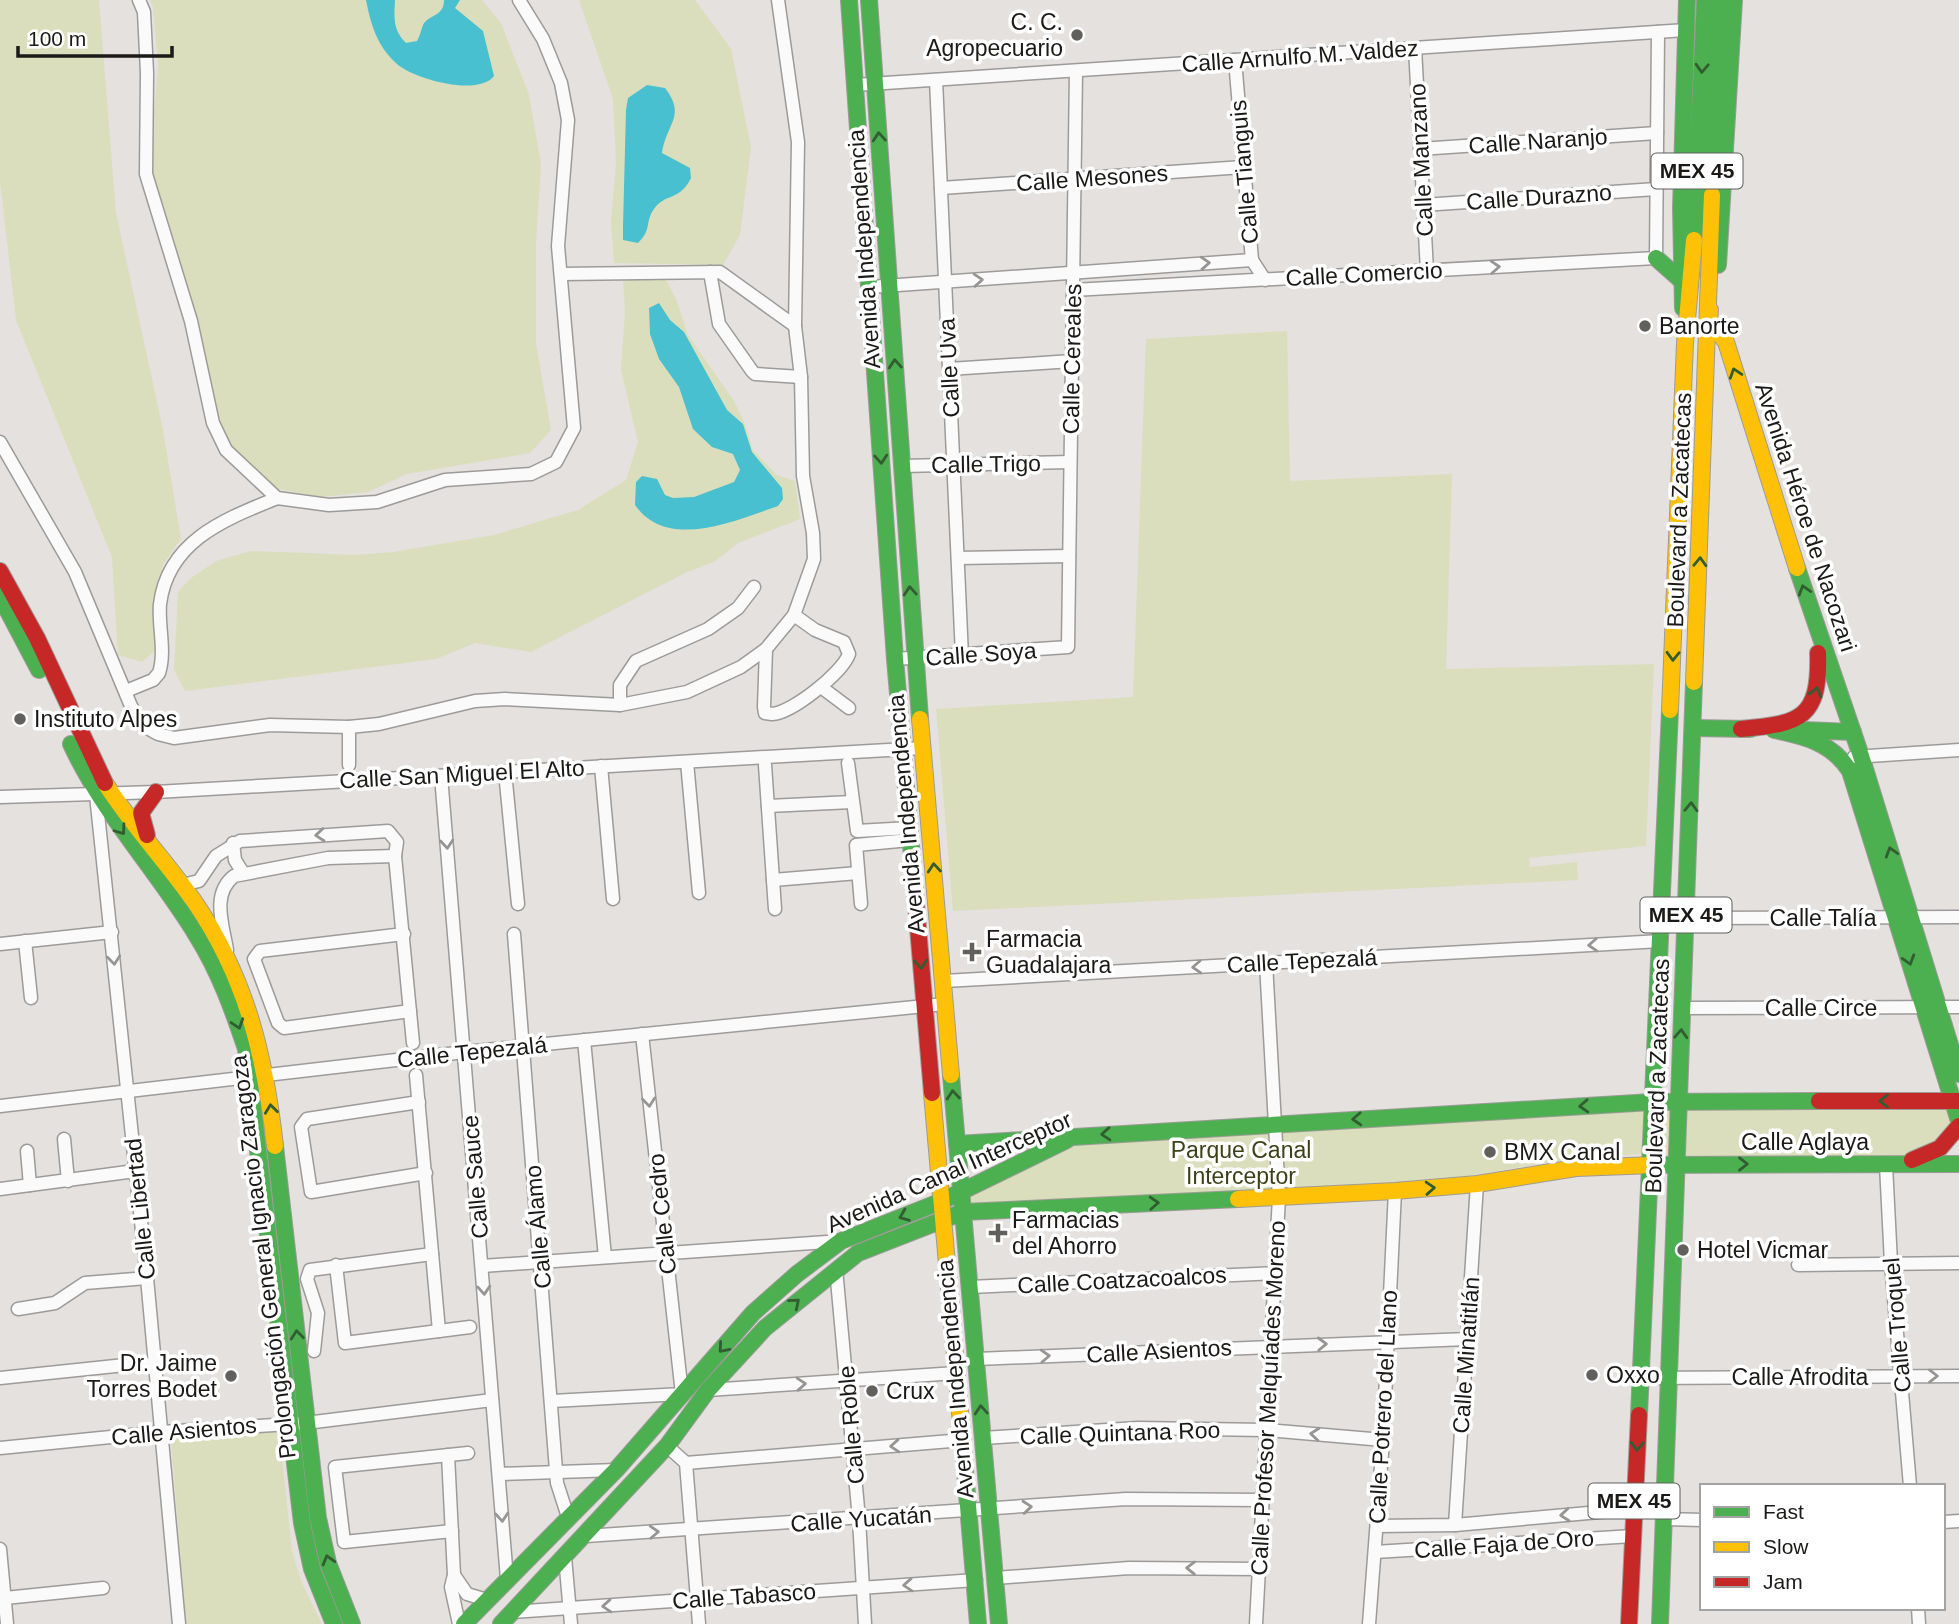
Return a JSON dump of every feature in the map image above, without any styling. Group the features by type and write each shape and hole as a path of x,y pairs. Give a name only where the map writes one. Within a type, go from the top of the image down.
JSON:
{"main road":[{"name":"Avenida Independencia","path":"849,0 902,750 978,1624"},
{"name":"Avenida Independencia","path":"869,0 915,659 999,1624"},
{"name":"Boulevard a Zacatecas","path":"1685,342 1682,281 1687,0"},
{"name":"Boulevard a Zacatecas","path":"1629,1624 1661,941 1685,342 1693,274 1705,0"},
{"name":"Boulevard a Zacatecas","path":"1660,1624 1719,0"},
{"name":"Boulevard a Zacatecas","path":"1709,320 1719,260 1734,0"},
{"path":"1656,258 1682,281"},
{"name":"Avenida Héroe de Nacozari","path":"1709,320 1726,342 1815,625 1861,755 1904,918 1931,1007 1956,1101 1959,1123"},
{"name":"Prolongación General Ignacio Zaragoza","path":"0,571 57,679 104,794 182,885 229,961 251,1010 298,1422 302,1523 312,1569 334,1624"},
{"name":"Prolongación General Ignacio Zaragoza","path":"0,596 104,794 204,948 236,1016 259,1077 301,1372 298,1422 328,1563 352,1624"},
{"path":"1741,729 1792,724 1810,709 1820,674 1815,625"},
{"path":"1671,699 1680,716 1694,728 1853,732"},
{"path":"1774,730 1811,738 1836,751 1843,759"},
{"name":"Avenida Héroe de Nacozari","path":"1843,759 1904,918"},
{"path":"149,845 141,813 156,792"},
{"name":"Avenida Héroe de Nacozari","path":"1931,1007 1959,1074"},
{"name":"Calle Aglaya","path":"1652,1102 1956,1101"},
{"name":"Avenida Canal Interceptor","path":"461,1624 616,1470 753,1313 797,1274 841,1241 942,1201 1076,1136 1652,1102"},
{"path":"1891,1164 1928,1156 1950,1141 1959,1123"},
{"path":"957,1144 1076,1136"},
{"name":"Calle Aglaya","path":"1650,1165 1959,1164"},
{"name":"Avenida Canal Interceptor","path":"508,1619 667,1446 708,1390 765,1328 858,1253 963,1212 1395,1191 1477,1184 1576,1168 1650,1165"},
{"path":"598,1521 590,1517 589,1511 616,1470"},
{"path":"535,1589 574,1528 568,1517"}],"street":[{"path":"139,0 144,12 147,73 146,174 191,321 213,423 226,450 277,498"},
{"path":"126,691 153,680 159,673 163,592 171,571 189,542 223,521 277,498 329,505 377,502 445,480 531,474 556,461 574,428 558,246 568,120 561,83 543,39 519,0"},
{"path":"0,443 75,572 142,725 158,734 174,738 270,725 349,727 379,724 475,701 505,699 620,705 687,692 741,667 766,649 793,615 814,559 813,533 803,476 801,377 795,326 798,142 778,6 768,0"},
{"name":"Calle Arnulfo M. Valdez","path":"855,85 1686,30"},
{"path":"1656,258 1661,32"},
{"name":"Calle Manzano","path":"1415,48 1427,271"},
{"name":"Calle Tianguis","path":"1235,60 1252,260 1265,280"},
{"name":"Calle Cereales","path":"1068,647 1076,71"},
{"name":"Calle Uva","path":"936,80 962,656"},
{"name":"Calle Naranjo","path":"1420,149 1657,133"},
{"name":"Calle Mesones","path":"941,188 1243,167"},
{"name":"Calle Durazno","path":"1423,205 1656,189"},
{"name":"Calle Comercio","path":"1073,290 1656,258"},
{"name":"Calle Comercio","path":"870,287 1252,260"},
{"path":"710,272 719,324 751,371 755,374 801,377"},
{"path":"561,274 723,273 795,326"},
{"path":"770,308 795,300"},
{"path":"949,369 1072,361"},
{"name":"Calle Trigo","path":"902,466 1070,462"},
{"path":"958,558 1069,556"},
{"path":"620,705 620,685 636,661 708,628 738,608 754,587"},
{"path":"766,649 765,713 778,714 821,687 846,662 849,654 844,642 815,630 793,615"},
{"name":"Calle Soya","path":"895,659 1068,647"},
{"path":"821,687 849,708"},
{"path":"349,727 349,765"},
{"name":"Calle San Miguel El Alto","path":"0,797 156,792 923,748"},
{"path":"1843,759 1861,755 1959,750"},
{"path":"687,762 699,893"},
{"path":"848,763 857,831 910,834"},
{"path":"765,765 775,909"},
{"path":"601,766 612,899"},
{"path":"505,772 518,904"},
{"name":"Calle Sauce","path":"441,776 507,1579"},
{"name":"Calle Libertad","path":"104,794 112,932 179,1624"},
{"path":"768,806 852,802"},
{"path":"182,885 199,881 216,856 233,843 388,831 395,838 413,1043"},
{"path":"861,904 856,845 910,834"},
{"path":"233,843 235,860 243,873"},
{"path":"229,961 220,896 226,882 243,873 328,858 395,856"},
{"path":"774,880 858,873"},
{"name":"Calle Talía","path":"1686,918 1959,917"},
{"path":"0,944 112,932"},
{"path":"404,934 260,951 254,959 278,1023 284,1028 411,1011"},
{"name":"Calle Álamo","path":"514,934 557,1472 559,1493 568,1517"},
{"name":"Calle Tepezalá","path":"944,981 1661,941"},
{"path":"24,942 31,998"},
{"name":"Calle Profesor Melquíades Moreno","path":"1256,1624 1279,1197 1266,963"},
{"name":"Calle Tepezalá","path":"0,1106 465,1052 945,1004"},
{"name":"Calle Circe","path":"1682,1008 1959,1007"},
{"name":"Calle Cedro","path":"642,1034 682,1394"},
{"path":"584,1040 605,1257"},
{"path":"416,1075 439,1331"},
{"path":"419,1102 307,1119 301,1127 311,1192 426,1173"},
{"path":"64,1139 68,1181"},
{"path":"27,1151 30,1185"},
{"name":"Calle Troquel","path":"1891,1164 1891,1263 1910,1484"},
{"path":"0,1189 135,1171"},
{"name":"Calle Minatitlán","path":"1455,1525 1477,1184"},
{"name":"Calle Potrero del Llano","path":"1369,1624 1383,1440 1395,1191"},
{"path":"482,1266 841,1241"},
{"path":"301,1372 321,1343 326,1324 317,1283 320,1267 432,1254"},
{"path":"1798,1265 1959,1263"},
{"path":"336,1265 345,1343 470,1326"},
{"name":"Calle Roble","path":"836,1269 859,1518 864,1624"},
{"name":"Calle Coatzacoalcos","path":"970,1287 1275,1273"},
{"path":"18,1309 55,1303 85,1283 147,1278"},
{"name":"Calle Asientos","path":"977,1359 1467,1339"},
{"path":"0,1378 144,1363"},
{"path":"708,1390 957,1373"},
{"name":"Calle Afrodita","path":"1641,1378 1959,1376"},
{"path":"552,1401 682,1394"},
{"name":"Calle Asientos","path":"0,1448 298,1422 492,1400"},
{"name":"Calle Quintana Roo","path":"983,1438 1138,1428 1266,1430 1383,1440"},
{"path":"686,1463 963,1440"},
{"path":"667,1446 686,1463 699,1624"},
{"path":"452,1531 344,1542 335,1467 468,1452"},
{"path":"447,1455 454,1575 451,1587 461,1624"},
{"path":"499,1474 616,1470"},
{"name":"Calle Yucatán","path":"586,1536 990,1511 1126,1499 1263,1500"},
{"name":"Calle Faja de Oro","path":"1377,1526 1455,1525 1633,1509"},
{"path":"1665,1519 1700,1520"},
{"name":"Calle Faja de Oro","path":"1375,1552 1633,1536"},
{"path":"0,1549 7,1624"},
{"path":"565,1558 571,1624"},
{"path":"995,1578 1129,1568 1259,1569"},
{"path":"454,1575 467,1594 486,1600"},
{"name":"Calle Tabasco","path":"508,1619 569,1609 976,1580"},
{"path":"5,1598 103,1588"}],"green space":[{"path":"0,0 99,0 116,213 163,430 181,539 163,564 158,608 159,647 142,662 118,655 112,557 16,320 0,181"},
{"path":"150,0 482,0 501,23 529,95 541,164 536,243 536,343 551,430 530,453 407,474 368,492 322,497 272,488 237,460 214,417 149,174 158,65 153,7"},
{"path":"579,0 695,0 731,49 751,147 740,235 723,265 614,263 611,221 616,163 613,99"},
{"path":"665,278 676,299 688,335 734,401 753,450 777,475 795,481 800,519 738,543 714,562 687,572 531,652 475,643 436,659 185,691 174,670 178,592 191,578 216,561 251,551 356,555 393,552 494,535 578,510 626,480 638,442 621,370 625,311 623,279"},
{"path":"1287,331 1290,481 1452,474 1446,669 1654,664 1646,846 1529,858 1530,867 1577,862 1578,880 953,911 936,709 1133,697 1146,339"},
{"name":"Parque Canal Interceptor","path":"1950,1107 1955,1119 1938,1141 1894,1161 1696,1158 1639,1154 1565,1160 1435,1181 973,1208 969,1197 1080,1143 1642,1108"},
{"path":"279,1430 292,1551 301,1581 322,1624 186,1624 171,1440"}],"water":[{"path":"366,0 395,0 395,23 406,43 417,41 426,21 442,10 444,0 460,0 455,8 483,31 494,76 486,82 474,85 446,84 405,70 390,57 380,42"},
{"path":"647,85 665,88 671,98 675,113 662,153 690,168 691,178 677,194 658,204 645,234 638,243 623,240 626,110 628,98"},
{"path":"659,303 670,320 684,332 727,410 743,424 752,452 782,488 783,499 778,506 722,524 683,529 665,527 649,519 635,505 636,482 642,476 657,479 665,495 673,498 694,497 734,482 740,470 733,454 712,447 693,429 679,387 659,359 650,334 649,308"}],"traffic: fast":[{"path":"849,0 895,659 912,857"},
{"path":"869,0 920,719"},
{"path":"1683,308 1681,208 1687,0"},
{"path":"1694,240 1705,0"},
{"path":"1712,195 1719,0"},
{"path":"1718,265 1734,0"},
{"path":"1656,258 1682,281"},
{"path":"1797,568 1861,756 1959,1074"},
{"path":"0,596 39,670"},
{"path":"1660,1624 1694,682"},
{"path":"1639,1415 1670,710"},
{"path":"1694,728 1750,729"},
{"path":"1774,730 1817,742 1843,761 1850,771 1959,1121"},
{"path":"1803,730 1853,732"},
{"path":"71,744 99,795 205,949 225,991 246,1049 302,1523 312,1569 334,1624"},
{"path":"951,1075 999,1624"},
{"path":"957,1144 1652,1102 1819,1101"},
{"path":"464,1624 616,1470 753,1313 797,1274 841,1241 942,1201 1067,1140"},
{"path":"275,1146 318,1518 328,1563 352,1624"},
{"path":"1654,1165 1959,1164"},
{"path":"501,1624 667,1446 708,1390 765,1328 858,1253 963,1212 1238,1199"},
{"path":"962,1435 978,1624"}],"traffic: slow":[{"path":"1694,682 1712,195"},
{"path":"1670,710 1685,343 1694,240"},
{"path":"1710,310 1709,320 1726,342 1797,568"},
{"path":"920,719 951,1075"},
{"path":"105,783 196,904 228,961 241,991 259,1050 275,1146"},
{"path":"932,1093 962,1435"},
{"path":"1238,1199 1395,1191 1477,1184 1576,1168 1654,1165"}],"traffic: jam":[{"path":"0,571 37,638 105,783"},
{"path":"1741,729 1779,724 1803,714 1815,692 1818,653"},
{"path":"147,835 141,813 156,792"},
{"path":"912,857 932,1093"},
{"path":"1819,1101 1959,1101"},
{"path":"1912,1160 1940,1148 1959,1126"},
{"path":"1629,1624 1639,1415"}],"place":[{"name":"C. C. Agropecuario","path":"1077,35"},
{"name":"Banorte","path":"1645,326"},
{"name":"Instituto Alpes","path":"20,719"},
{"name":"Farmacia Guadalajara","path":"972,952"},
{"name":"BMX Canal","path":"1490,1152"},
{"name":"Farmacias del Ahorro","path":"998,1233"},
{"name":"Hotel Vicmar","path":"1683,1250"},
{"name":"Oxxo","path":"1592,1375"},
{"name":"Dr. Jaime Torres Bodet","path":"231,1376"},
{"name":"Crux","path":"872,1391"}]}
